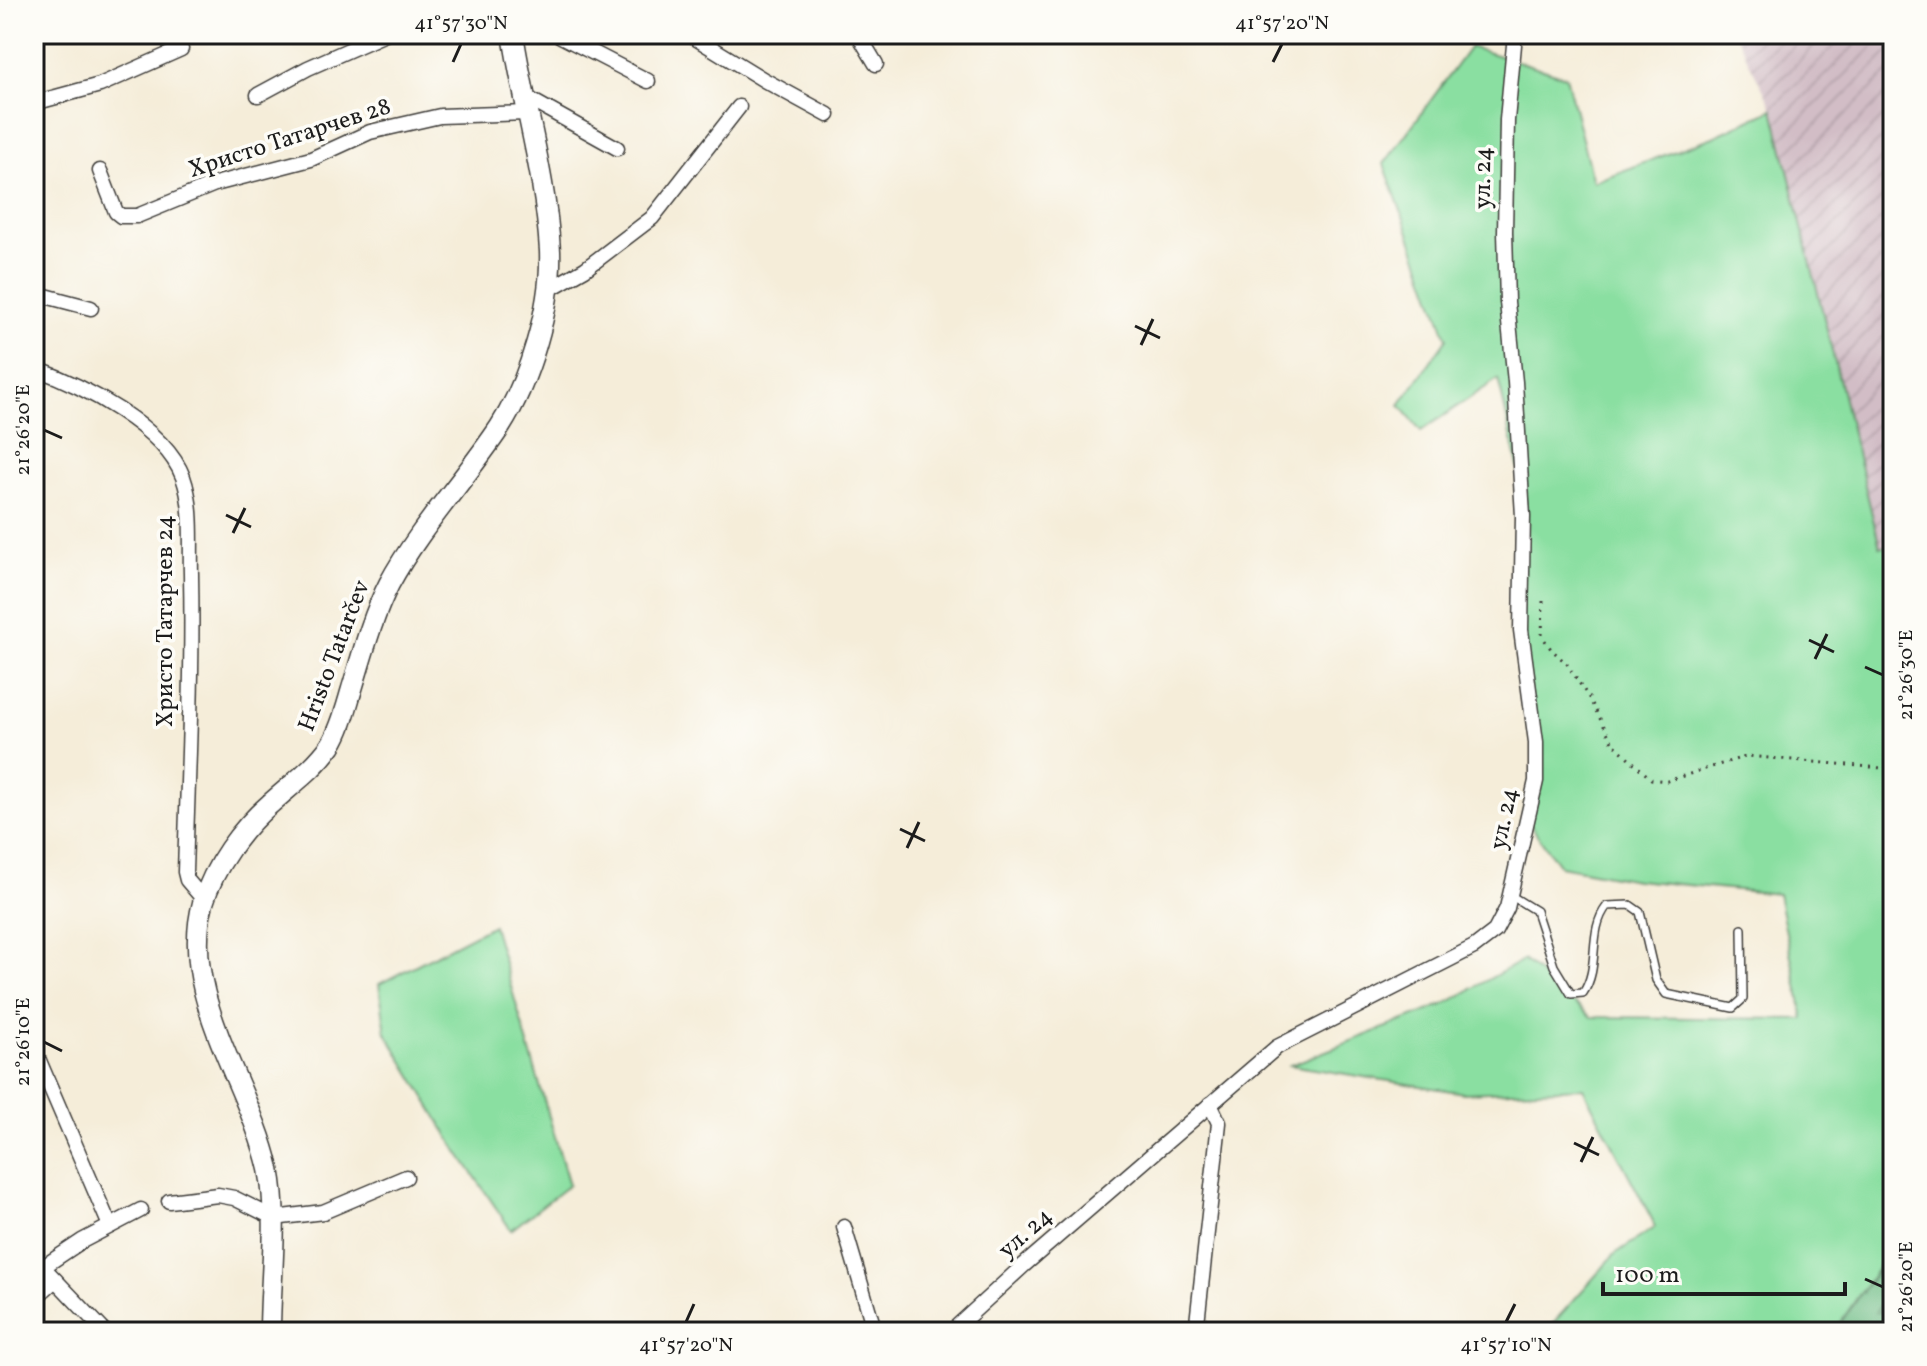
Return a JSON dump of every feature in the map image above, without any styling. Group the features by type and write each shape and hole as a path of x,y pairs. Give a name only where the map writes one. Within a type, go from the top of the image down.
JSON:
{"main road":[{"name":"Hristo Tatarčev","path":"270,1332 274,1218 268,1165 258,1132 214,1024 202,975 199,924 204,900 242,831 269,804 299,781 333,742 387,587 435,514 499,427 515,400 538,339 550,254 541,186 513,34"}],"street":[{"path":"258,95 321,62 385,34"},
{"path":"557,34 648,81"},
{"path":"689,34 828,115"},
{"path":"858,34 876,64"},
{"name":"ул. 24","path":"951,1332 1277,1047 1474,947 1495,931 1507,908 1536,781 1536,742 1521,630 1523,516 1507,302 1505,232 1507,120 1515,34"},
{"path":"34,103 100,85 181,49"},
{"path":"524,104 617,148"},
{"name":"Христо Татарчев 28","path":"100,171 116,212 121,216 137,216 215,184 311,159 370,132 440,116 524,104"},
{"path":"546,291 585,269 652,218 739,107"},
{"path":"34,293 91,308"},
{"name":"Христо Татарчев 24","path":"34,368 112,405 162,445 183,476 190,514 192,602 185,872 187,880 204,900"},
{"path":"34,1049 110,1226"},
{"path":"1196,1332 1219,1123 1210,1104"},
{"path":"169,1201 218,1195 234,1198 274,1218 323,1212 406,1177"},
{"path":"105,1332 38,1264 141,1210"},
{"path":"844,1227 875,1332"},
{"path":"34,1299 55,1280"}],"lane":[{"path":"1510,895 1536,911 1554,966 1571,994 1583,993 1590,983 1598,917 1607,906 1630,905 1640,912 1656,980 1666,994 1733,1008 1743,999 1742,929"}],"path":[{"path":"1543,601 1542,636 1567,664 1613,743 1651,779 1667,781 1747,756 1893,769"}],"shaded area":[{"path":"1735,34 1893,34 1893,546 1880,548 1773,109"}],"green space":[{"path":"1470,47 1566,76 1593,182 1713,137 1773,109 1880,547 1893,546 1893,1245 1834,1332 1545,1332 1615,1254 1656,1227 1583,1088 1464,1093 1290,1065 1443,1005 1523,960 1591,1017 1804,1019 1778,894 1636,880 1560,866 1525,818 1537,767 1520,630 1520,474 1498,379 1421,431 1400,405 1447,338 1384,164"},
{"path":"493,925 569,1185 511,1230 455,1147 386,1033 379,984"},
{"path":"1893,1245 1893,1332 1834,1332 1890,1251"}],"waterway":[{"path":"1889,1332 1893,1324"}]}
